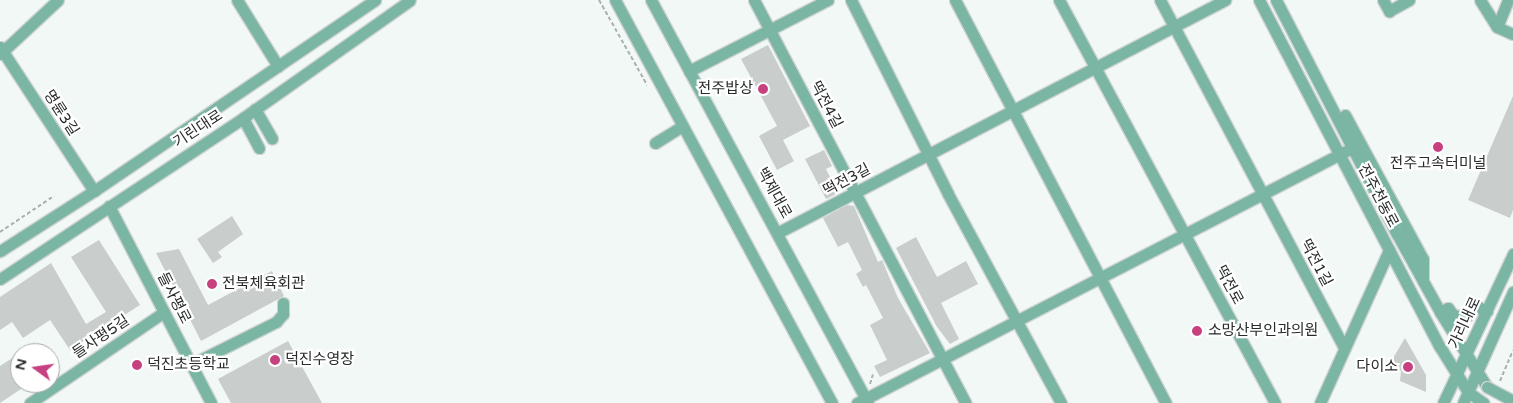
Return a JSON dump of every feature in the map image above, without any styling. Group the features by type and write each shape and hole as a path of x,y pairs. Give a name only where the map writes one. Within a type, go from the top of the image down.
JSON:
{"street":[{"name":"명륜3길","path":"58,0 1,51 94,191"},
{"path":"237,0 278,66"},
{"name":"기린대로","path":"0,251 94,191 375,0"},
{"name":"기린대로","path":"0,279 242,118 410,0"},
{"path":"615,0 832,403"},
{"name":"백제대로","path":"651,0 779,232 864,402"},
{"name":"떡전4길","path":"754,0 856,192"},
{"path":"689,71 770,32 828,0"},
{"path":"851,0 948,194 1061,403"},
{"path":"955,0 1166,403"},
{"path":"1059,0 1095,66"},
{"path":"1160,0 1262,192"},
{"name":"떡전3길","path":"779,232 1225,0"},
{"name":"전주천동로","path":"1259,0 1389,250 1457,373 1468,392 1482,402"},
{"name":"전주천동로","path":"1276,0 1352,148 1440,312 1477,374 1492,386"},
{"path":"1383,0 1389,10 1409,0"},
{"path":"1480,0 1497,27 1513,34"},
{"path":"1497,27 1508,0"},
{"name":"떡전로","path":"1095,66 1275,403"},
{"path":"1330,103 1338,101 1423,259 1424,283"},
{"path":"255,109 272,139"},
{"path":"242,118 259,148"},
{"path":"655,143 682,126"},
{"path":"864,402 1100,280 1262,192 1352,148"},
{"path":"856,192 966,403"},
{"name":"떡전1길","path":"1262,192 1344,348"},
{"name":"들사평로","path":"109,206 128,237 211,403"},
{"path":"1320,403 1389,250"},
{"name":"가리내로","path":"1443,403 1513,254"},
{"name":"가리내로","path":"1463,403 1513,292"},
{"path":"192,364 276,322 283,314 283,303"},
{"path":"1440,312 1448,308 1454,316 1468,316 1478,307 1487,311"},
{"name":"들사평5길","path":"30,403 164,312"},
{"path":"1492,386 1513,401"}],"path":[{"path":"599,0 651,94"},
{"path":"0,232 54,196"},
{"path":"1492,386 1513,351"}],"building":[{"path":"768,45 810,126 783,140 794,161 777,170 759,136 777,126 741,59"},
{"path":"1513,96 1513,210 1510,218 1468,200"},
{"path":"824,150 832,166 826,169 838,193 826,199 805,159"},
{"path":"847,205 854,206 878,262 882,260 898,298 930,353 880,377 874,366 887,360 870,325 883,318 866,285 863,287 856,274 862,270 848,242 838,247 823,218"},
{"path":"232,216 243,234 218,252 222,257 213,263 197,239"},
{"path":"916,237 937,277 966,261 978,284 941,303 959,339 950,344 937,327 896,248"},
{"path":"99,240 140,305 70,350 50,320 23,338 12,322 0,330 0,297 51,263 86,324 106,312 71,257"},
{"path":"179,249 208,305 272,271 284,296 201,341 156,253"},
{"path":"1405,338 1426,375 1426,392 1400,381 1401,371 1389,365"},
{"name":"덕진수영장","path":"288,341 322,403 231,403 218,379"},
{"path":"10,360 10,393 15,393 0,403 0,366"}],"place":[{"name":"전주밥상","path":"763,89"},
{"name":"전주고속터미널","path":"1438,147"},
{"name":"전북체육회관","path":"212,284"},
{"name":"소망산부인과의원","path":"1197,331"},
{"name":"덕진수영장","path":"275,360"},
{"name":"덕진초등학교","path":"137,365"},
{"name":"다이소","path":"1408,367"}]}
